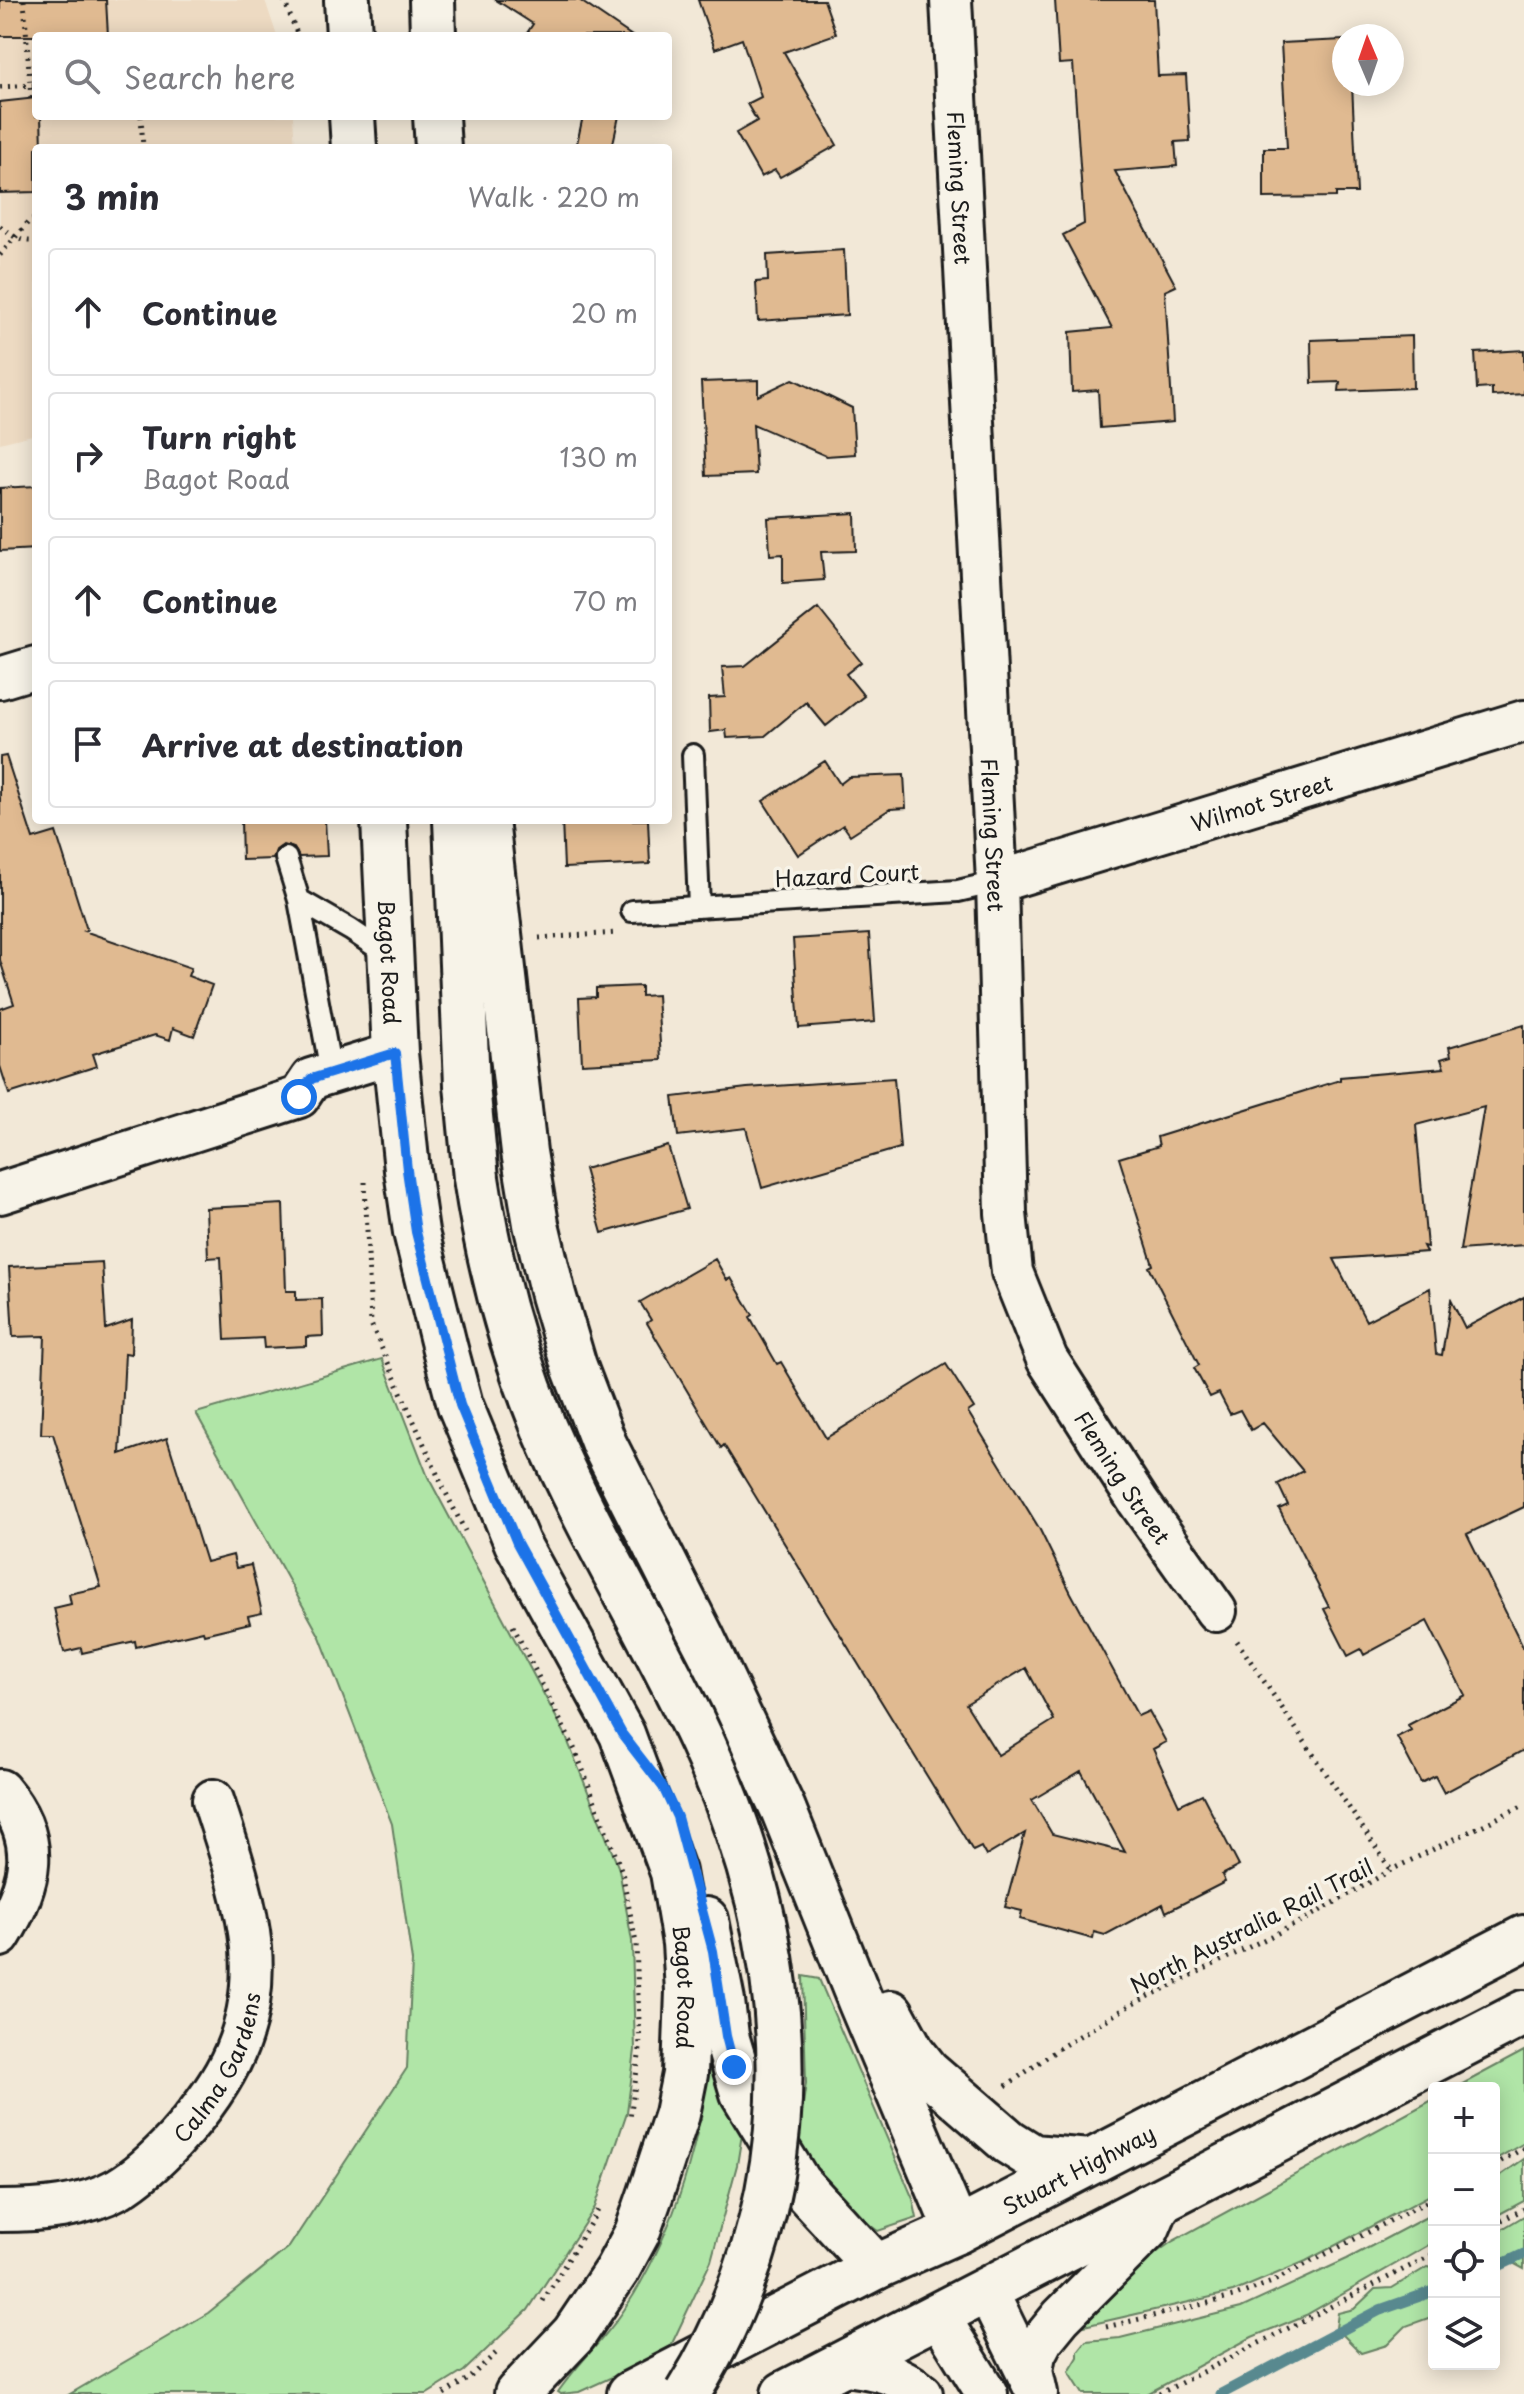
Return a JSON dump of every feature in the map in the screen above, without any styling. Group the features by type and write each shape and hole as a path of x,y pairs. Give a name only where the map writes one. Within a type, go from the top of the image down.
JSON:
{"main road":[{"path":"347,0 349,32"},
{"path":"432,0 433,32"},
{"path":"352,120 354,144"},
{"path":"436,120 438,144"},
{"name":"Bagot Road","path":"384,824 395,1053 407,1170 416,1232 460,1405 517,1543 622,1734 673,1872 685,1943 688,1991 685,2074 677,2114 637,2233 617,2270 574,2334 517,2394"},
{"path":"456,824 467,1085 476,1178 495,1285 521,1369 564,1471 673,1682 723,1790 752,1873 772,1963 779,2019 780,2085 778,2119 764,2205 744,2276 719,2336 687,2394"},
{"path":"486,824 524,1152 536,1224 574,1366 604,1444 783,1809 957,2231 987,2291"},
{"path":"684,1604 742,1699 912,2052 927,2071 1009,2142 1033,2157 1089,2162"},
{"path":"622,1734 663,1787 677,1817 713,1951 726,2036 743,2093 756,2119 798,2183 876,2267 938,2315"},
{"name":"Stuart Highway","path":"630,2394 876,2267 957,2231 1524,1938"},
{"path":"784,2394 1524,2013"}],"street":[{"name":"Fleming Street","path":"951,0 997,882 1007,1227 1016,1286 1047,1359 1138,1501 1216,1611"},
{"path":"0,678 32,668"},
{"name":"Wilmot Street","path":"997,882 1524,721"},
{"path":"0,1193 299,1097 321,1076 395,1053"},
{"path":"0,1790 19,1821 27,1847 29,1871 23,1894 0,1936"},
{"name":"Calma Gardens","path":"0,2211 71,2205 120,2187 165,2151 192,2121 229,2070 247,2016 251,1949 246,1916 213,1800"},
{"path":"1037,2394 1032,2371 1035,2354 1043,2339 1149,2229 1167,2196"},
{"path":"987,2291 1037,2394"},
{"path":"938,2315 987,2394"},
{"path":"841,2364 884,2370 907,2381 922,2394"}],"lane":[{"path":"693,755 699,907"},
{"path":"286,858 299,900 321,1076"},
{"name":"Hazard Court","path":"632,911 958,891 997,882"},
{"path":"299,900 391,957"}],"path":[{"path":"24,0 32,68"},
{"path":"284,0 296,32"},
{"path":"0,87 32,85"},
{"path":"31,99 32,94"},
{"path":"141,120 143,144"},
{"path":"0,255 32,219"},
{"path":"0,226 13,238 32,241"},
{"path":"532,938 634,932 632,911"},
{"path":"364,1170 371,1324 470,1541"},
{"path":"1216,1611 1391,1870"},
{"path":"513,1626 576,1752 622,1872 636,1943 640,2049 631,2115 626,2128"},
{"name":"North Australia Rail Trail","path":"996,2085 1002,2089 1061,2047 1129,2006 1304,1920 1391,1870 1524,1805"},
{"path":"1500,2162 1524,2148"},
{"path":"543,2303 605,2195"},
{"path":"1095,2329 1233,2297 1284,2276 1428,2201"},
{"path":"1500,2221 1524,2209"},
{"path":"1159,2394 1428,2257"},
{"path":"444,2394 469,2378 502,2347"}],"shaded area":[{"path":"0,0 265,0 276,32 32,32 32,120 293,120 295,144 32,144 32,435 0,443"}],"green space":[{"path":"382,1359 428,1477 564,1732 619,1869 632,1941 635,2050 627,2112 595,2207 528,2310 464,2371 427,2394 70,2394 208,2313 289,2247 407,2068 412,1961 392,1824 320,1637 196,1413"},
{"path":"803,1976 819,1979 913,2199 917,2218 878,2231 839,2203 797,2148 806,2083"},
{"path":"712,2044 743,2128 737,2165 711,2261 668,2352 579,2392 561,2394 558,2392 566,2381 624,2310 659,2248 684,2182 693,2148"},
{"path":"1524,2051 1524,2143 1500,2157 1500,2082 1466,2082"},
{"path":"1428,2102 1428,2196 1306,2261 1233,2292 1084,2326 1082,2315 1139,2265 1173,2241"},
{"path":"1524,2159 1524,2201 1500,2214 1500,2176"},
{"path":"1428,2216 1428,2245 1306,2315 1252,2337 1147,2394 1083,2394 1069,2372 1086,2341 1120,2338 1241,2308 1347,2259"},
{"path":"1524,2216 1524,2269 1500,2256 1500,2230"},
{"path":"1428,2267 1428,2318 1406,2326 1387,2345 1361,2353 1336,2328 1338,2313 1354,2309 1375,2289 1392,2288"}],"building":[{"path":"0,0 106,0 108,32 32,32 32,36 0,36"},
{"path":"496,0 579,0 626,32 528,32 533,24"},
{"path":"698,0 824,0 836,34 784,52 837,145 780,177 775,170 761,177 736,133 757,121 747,104 761,97 742,39 715,49"},
{"path":"1055,0 1154,0 1158,76 1186,75 1190,141 1175,142 1177,166 1115,171 1176,286 1165,291 1173,422 1100,428 1098,390 1072,392 1070,332 1112,328 1063,235 1084,224 1073,63 1059,64"},
{"path":"1332,41 1332,96 1353,96 1357,193 1336,193 1336,197 1264,198 1264,148 1287,148 1281,43"},
{"path":"32,98 32,120 41,120 42,144 32,144 32,192 0,193 0,102"},
{"path":"582,120 618,120 613,144 577,144"},
{"path":"844,250 847,315 758,321 756,282 768,281 767,255"},
{"path":"1412,336 1413,388 1339,391 1340,382 1312,383 1311,340"},
{"path":"1524,350 1524,394 1492,396 1492,388 1477,389 1475,353"},
{"path":"793,379 852,408 855,454 826,456 753,424 756,474 706,476 701,382 758,380 758,396"},
{"path":"32,486 32,549 0,551 0,488"},
{"path":"855,513 856,551 821,552 824,580 783,583 783,554 770,555 768,518"},
{"path":"818,608 861,662 846,674 864,696 826,726 806,702 765,736 727,738 726,730 710,732 709,698 725,697 722,667 745,666"},
{"path":"6,756 33,839 56,832 87,930 84,931 191,968 188,976 212,985 194,1036 173,1028 170,1040 155,1035 93,1054 97,1066 9,1094 0,1066 0,1009 14,1004 0,960 0,757"},
{"path":"825,761 840,784 849,777 904,775 906,808 890,809 850,835 843,825 798,855 763,801"},
{"path":"241,824 325,824 327,856 299,857 294,848 283,845 276,850 273,859 242,860"},
{"path":"562,824 648,824 650,864 564,868"},
{"path":"869,934 875,1022 799,1028 793,939"},
{"path":"641,986 641,996 657,995 661,1060 582,1064 579,998 596,997 596,988"},
{"path":"1524,1025 1524,1245 1460,1250 1484,1107 1416,1125 1427,1247 1423,1246 1426,1252 1334,1259 1366,1321 1430,1288 1436,1354 1442,1355 1451,1300 1465,1328 1524,1297 1524,1507 1467,1534 1524,1649 1524,1750 1444,1793 1435,1776 1421,1783 1397,1737 1411,1730 1408,1725 1465,1695 1427,1621 1364,1655 1361,1649 1348,1656 1324,1609 1329,1607 1279,1509 1288,1505 1278,1484 1303,1471 1263,1423 1251,1430 1240,1410 1230,1414 1219,1393 1210,1397 1194,1368 1199,1365 1149,1267 1153,1265 1119,1158 1159,1146 1157,1137 1340,1080 1340,1077 1444,1068 1441,1059 1451,1056 1449,1047"},
{"path":"894,1078 900,1148 762,1188 746,1128 678,1136 673,1097 747,1088"},
{"path":"668,1146 687,1209 602,1233 584,1169"},
{"path":"283,1204 286,1291 296,1291 296,1300 322,1299 323,1336 306,1337 306,1346 264,1348 263,1338 225,1340 221,1257 208,1258 206,1208"},
{"path":"715,1259 727,1280 731,1278 777,1364 781,1362 826,1438 946,1364 974,1408 968,1412 1039,1528 1138,1716 1149,1711 1166,1742 1153,1749 1179,1805 1202,1794 1239,1866 1222,1875 1225,1882 1166,1912 1163,1904 1105,1935 1094,1932 1093,1939 1020,1919 1022,1911 1005,1907 1025,1833 986,1856 981,1847 973,1851 724,1445 721,1448 647,1323 651,1320 640,1302","holes":["1026,1668 1054,1720 998,1755 966,1704","1081,1771 1125,1852 1052,1834 1032,1800"]},
{"path":"102,1262 106,1329 132,1320 131,1354 125,1353 120,1454 167,1438 206,1562 233,1555 236,1568 251,1565 262,1613 248,1616 250,1623 204,1634 203,1631 136,1647 135,1641 82,1653 81,1648 64,1652 54,1608 71,1604 69,1594 101,1587 53,1434 41,1434 45,1336 13,1337 9,1267"}],"waterway":[{"path":"1500,2265 1524,2254"},
{"path":"1221,2394 1380,2310 1428,2293"}],"route":[{"path":"299,1097 311,1079 395,1053 416,1232 460,1405 517,1543 622,1734 663,1787 677,1817 713,1951 734,2067"}]}
